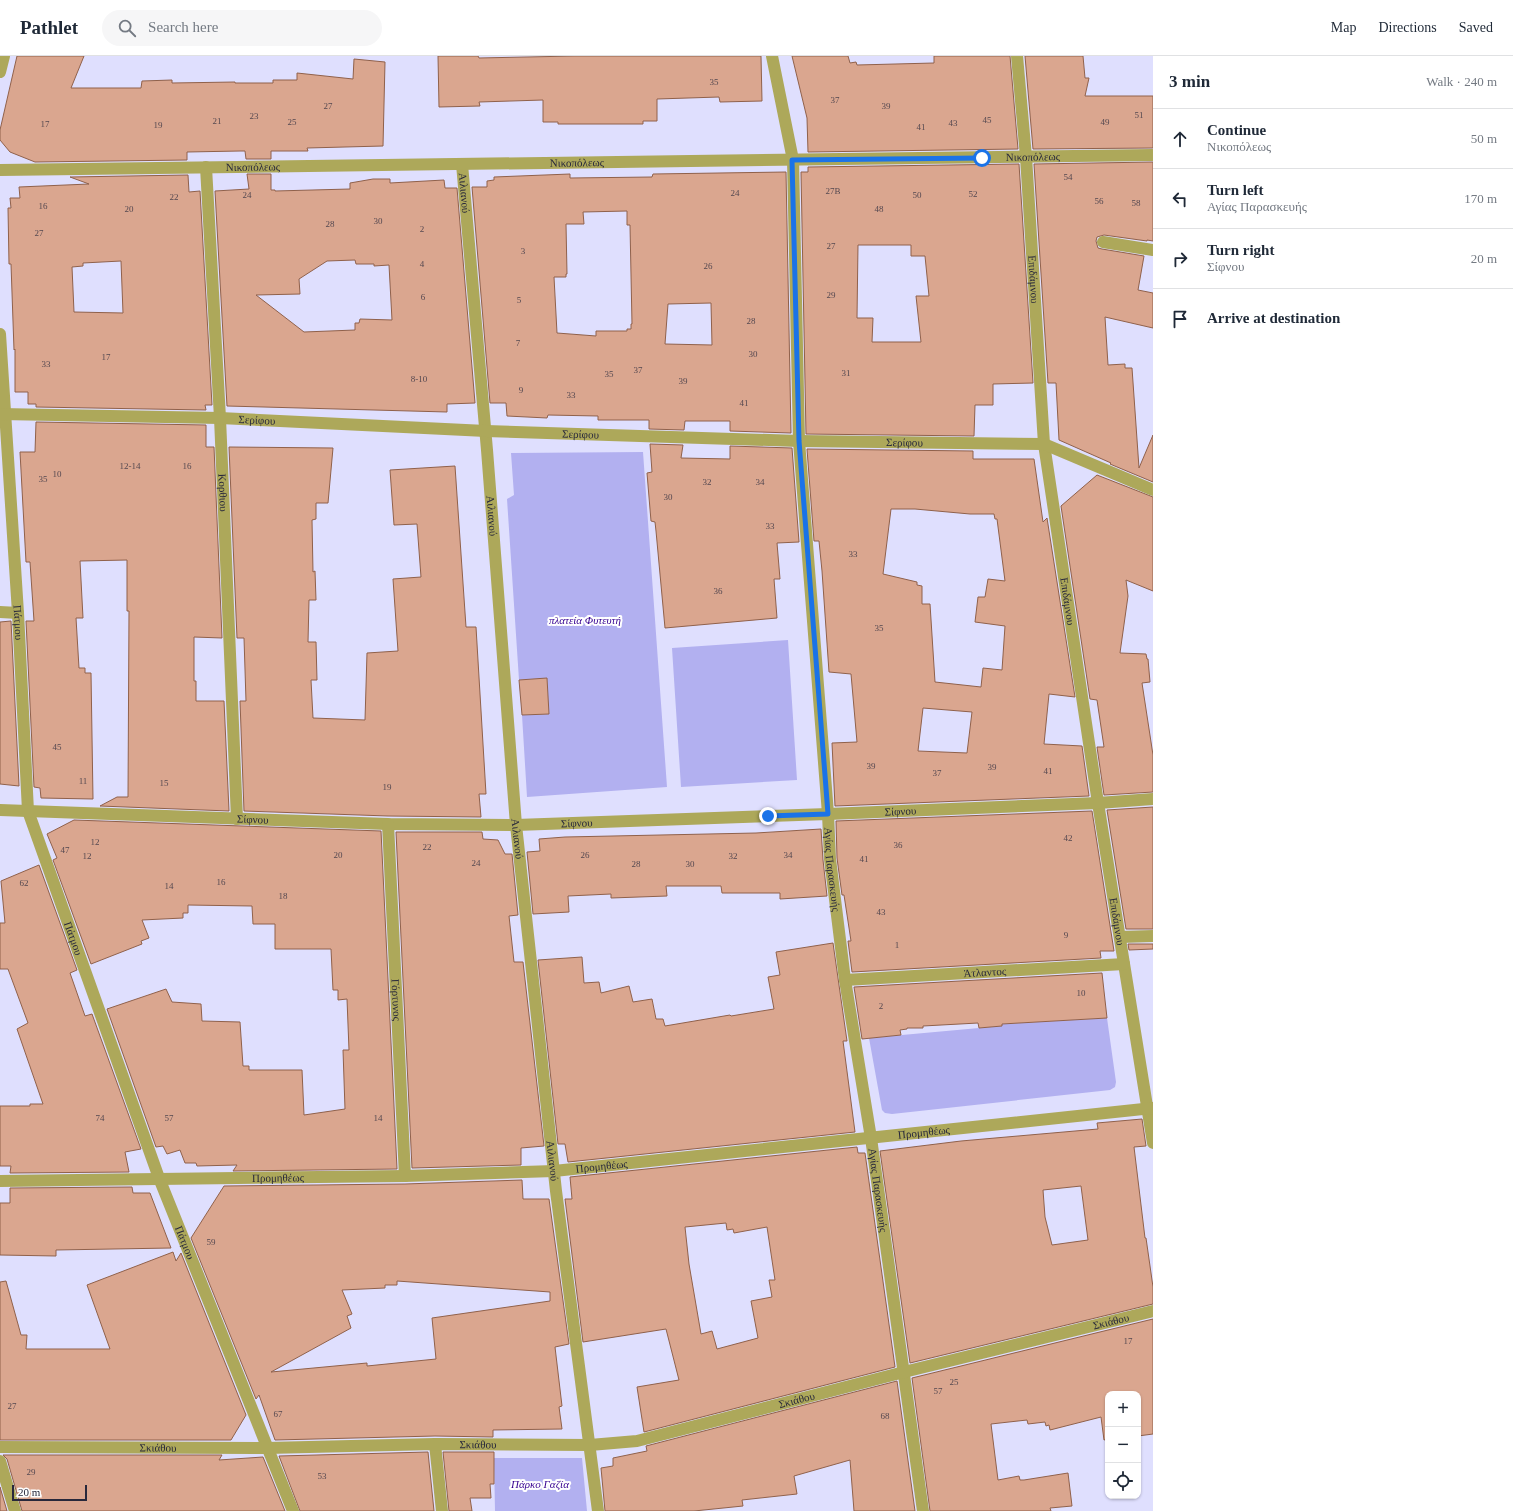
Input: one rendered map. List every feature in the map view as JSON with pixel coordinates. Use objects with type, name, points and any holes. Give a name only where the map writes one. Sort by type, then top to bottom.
[{"type":"street","points":[[0,72],[4,56]]},
{"type":"street","name":"Αγίας Παρασκευής","points":[[772,56],[792,160],[799,441],[828,814],[830,859],[845,980],[871,1138],[923,1511]]},
{"type":"street","name":"Επιδάμνου","points":[[1016,56],[1026,157],[1044,444],[1098,803],[1124,964],[1151,1109],[1153,1143]]},
{"type":"street","name":"Νικοπόλεως","points":[[0,170],[1153,155]]},
{"type":"street","name":"Αιλιανού","points":[[462,164],[486,431],[516,825],[554,1171],[598,1511]]},
{"type":"street","name":"Κορθιου","points":[[206,167],[220,418],[237,819]]},
{"type":"street","points":[[1102,242],[1153,250]]},
{"type":"street","name":"Πάτμου","points":[[0,334],[2,414],[18,613],[28,811],[159,1178],[293,1511]]},
{"type":"street","name":"Σερίφου","points":[[2,414],[220,418],[486,431],[799,441],[1044,444],[1153,490]]},
{"type":"street","points":[[0,612],[18,613]]},
{"type":"street","name":"Σίφνου","points":[[0,810],[388,824],[516,825],[1098,803],[1153,799]]},
{"type":"street","name":"Γόρτυνος","points":[[388,824],[405,1176]]},
{"type":"street","points":[[1120,937],[1153,936]]},
{"type":"street","name":"Άτλαντος","points":[[845,980],[1124,964]]},
{"type":"street","name":"Προμηθέως","points":[[0,1181],[405,1176],[554,1171],[1151,1109]]},
{"type":"street","name":"Σκιάθου","points":[[0,1447],[267,1448],[435,1444],[590,1445],[637,1441],[904,1372],[1153,1311]]},
{"type":"street","points":[[435,1444],[442,1511]]},
{"type":"street","points":[[0,1460],[15,1511]]},
{"type":"green space","name":"πλατεία Φυτευτή","points":[[643,452],[667,787],[527,797],[522,715],[549,714],[547,679],[519,680],[507,499],[514,495],[511,453]]},
{"type":"green space","points":[[788,640],[797,780],[681,787],[672,648]]},
{"type":"green space","points":[[1107,1018],[1116,1082],[1115,1087],[1110,1090],[892,1114],[885,1113],[882,1110],[869,1038],[1001,1026],[1002,1024]]},
{"type":"green space","name":"Πάρκο Γαζία","points":[[494,1458],[582,1458],[587,1511],[495,1511]]},
{"type":"building","points":[[17,56],[84,56],[71,88],[141,88],[142,81],[172,80],[172,83],[273,83],[273,80],[297,80],[297,73],[353,79],[354,59],[385,62],[383,146],[307,148],[308,151],[271,151],[271,159],[246,159],[245,151],[240,151],[187,152],[187,160],[35,162],[10,152],[0,140],[0,130]]},
{"type":"building","points":[[438,56],[478,56],[479,58],[574,56],[761,56],[762,101],[720,102],[719,97],[657,99],[657,121],[643,121],[643,124],[558,124],[558,122],[543,122],[543,100],[479,102],[480,106],[439,107]]},
{"type":"building","points":[[792,56],[848,56],[850,63],[856,62],[857,65],[934,63],[934,56],[1010,56],[1018,149],[808,152],[807,118]]},
{"type":"building","points":[[1025,56],[1083,56],[1085,78],[1089,78],[1085,96],[1153,96],[1153,148],[1033,149]]},
{"type":"building","points":[[1153,162],[1153,241],[1104,235],[1097,237],[1096,241],[1098,248],[1144,256],[1138,290],[1153,293],[1153,328],[1105,317],[1108,365],[1125,364],[1125,368],[1132,368],[1139,468],[1153,435],[1153,482],[1059,440],[1056,383],[1048,383],[1034,164]]},
{"type":"building","points":[[1019,164],[1033,383],[993,384],[993,405],[975,405],[974,436],[806,434],[801,172],[808,172],[808,167]],"holes":[[[858,245],[911,245],[911,256],[925,256],[929,296],[916,296],[921,342],[872,342],[873,318],[857,318]]]},
{"type":"building","points":[[786,172],[791,433],[730,431],[730,421],[685,421],[684,430],[649,429],[649,420],[598,420],[598,416],[548,415],[547,418],[507,416],[506,403],[490,403],[472,187],[487,187],[487,181],[494,180],[494,177],[570,174],[570,178],[652,177],[653,174]],"holes":[[[627,211],[627,225],[630,225],[631,329],[627,329],[627,331],[596,331],[596,336],[557,333],[554,277],[566,277],[567,274],[566,224],[584,224],[583,212]],[[711,303],[712,345],[665,344],[668,304]]]},
{"type":"building","points":[[247,174],[271,174],[271,190],[275,191],[350,189],[350,183],[373,179],[390,179],[390,183],[444,180],[445,188],[457,188],[475,403],[447,404],[447,412],[227,406],[215,191],[249,189]],"holes":[[[355,260],[356,264],[374,264],[374,266],[389,265],[392,320],[360,319],[359,323],[355,323],[355,330],[304,332],[256,295],[300,294],[299,279],[327,261]]]},
{"type":"building","points":[[188,175],[189,192],[200,191],[212,405],[205,405],[206,410],[36,407],[36,404],[28,404],[28,392],[15,392],[15,349],[14,350],[11,264],[9,264],[8,208],[11,208],[10,198],[20,198],[19,187],[89,184],[70,177]],"holes":[[[121,261],[123,313],[74,312],[72,267],[83,266],[83,263]]]},
{"type":"building","points":[[36,422],[206,425],[206,447],[214,447],[222,638],[194,637],[194,681],[196,681],[196,701],[224,701],[229,811],[100,806],[117,797],[128,797],[129,611],[127,611],[127,560],[80,561],[83,618],[76,618],[79,668],[85,668],[85,673],[91,673],[93,799],[41,798],[40,788],[34,787],[26,621],[34,621],[30,562],[26,562],[20,452],[35,452]]},
{"type":"building","points":[[650,444],[683,445],[681,458],[730,459],[730,446],[792,448],[799,542],[777,543],[780,579],[774,579],[777,618],[665,628],[655,522],[651,521],[647,473],[652,472]]},
{"type":"building","points":[[229,447],[333,448],[328,503],[316,503],[316,519],[312,520],[313,572],[315,571],[316,600],[309,600],[308,642],[316,642],[317,680],[311,680],[313,718],[365,720],[367,653],[398,651],[393,579],[421,577],[417,524],[394,525],[390,470],[455,466],[466,627],[476,627],[486,794],[479,794],[481,817],[388,816],[244,811],[240,701],[246,701],[244,638],[237,638]]},
{"type":"building","points":[[807,449],[973,451],[973,459],[1034,459],[1043,522],[1047,518],[1075,697],[1049,694],[1044,744],[1082,746],[1089,796],[835,806],[832,743],[857,742],[851,674],[829,672],[819,541],[814,541]],"holes":[[[891,509],[994,514],[995,519],[997,519],[1005,581],[988,579],[985,597],[978,597],[975,622],[1005,626],[1002,670],[983,668],[981,687],[935,682],[930,604],[922,604],[922,586],[917,585],[917,582],[883,574]],[[923,708],[972,712],[967,753],[918,751]]]},
{"type":"building","points":[[1097,475],[1153,497],[1153,591],[1126,580],[1128,596],[1120,653],[1146,654],[1148,659],[1150,682],[1142,683],[1153,755],[1153,792],[1104,795],[1097,747],[1104,747],[1097,700],[1090,699],[1061,506]]},
{"type":"building","points":[[11,621],[19,786],[0,784],[0,622]]},
{"type":"building","points":[[547,678],[549,714],[522,715],[519,680]]},
{"type":"building","points":[[1153,807],[1153,929],[1126,929],[1107,810]]},
{"type":"building","points":[[1092,811],[1114,951],[1100,951],[1101,958],[852,972],[848,941],[851,941],[844,895],[842,895],[837,858],[836,821]]},
{"type":"building","points":[[74,820],[381,831],[397,1169],[233,1171],[237,1165],[197,1166],[196,1163],[185,1163],[180,1150],[167,1154],[163,1146],[156,1147],[107,1009],[166,989],[172,1002],[201,1004],[202,1021],[240,1022],[243,1066],[249,1066],[249,1070],[302,1070],[304,1115],[345,1109],[343,1050],[349,1050],[347,999],[338,1000],[338,990],[333,990],[331,949],[275,949],[275,924],[253,924],[252,906],[188,905],[188,913],[183,913],[183,918],[142,920],[149,938],[141,941],[142,944],[91,964],[53,860],[57,858],[47,834]]},
{"type":"building","points":[[821,829],[827,896],[780,899],[780,893],[722,893],[721,886],[666,886],[667,896],[611,898],[611,894],[568,896],[569,912],[533,914],[527,852],[540,851],[539,839],[565,837],[756,833]]},
{"type":"building","points":[[396,832],[482,832],[483,839],[498,840],[505,854],[512,854],[518,915],[509,916],[514,962],[523,962],[544,1146],[521,1148],[521,1165],[412,1168]]},
{"type":"building","points":[[39,865],[77,970],[70,973],[85,1016],[92,1014],[141,1149],[125,1152],[129,1172],[10,1173],[11,1166],[0,1166],[0,1106],[30,1106],[30,1104],[43,1104],[17,1029],[28,1023],[8,969],[0,969],[0,923],[5,923],[1,881]]},
{"type":"building","points":[[833,943],[847,1041],[843,1041],[855,1132],[568,1162],[565,1144],[558,1144],[538,960],[582,957],[584,983],[599,982],[601,993],[629,986],[633,1002],[652,999],[656,1019],[663,1019],[665,1026],[774,1009],[768,977],[780,975],[776,952]]},
{"type":"building","points":[[1128,944],[1153,944],[1153,949],[1129,950]]},
{"type":"building","points":[[1102,973],[1107,1018],[1002,1024],[1002,1026],[979,1028],[978,1023],[923,1026],[923,1028],[907,1028],[900,1030],[901,1035],[862,1039],[854,987]]},
{"type":"building","points":[[1142,1119],[1146,1146],[1134,1147],[1145,1238],[1153,1287],[1153,1304],[910,1363],[880,1151],[961,1141],[1098,1129],[1097,1123]],"holes":[[[1081,1186],[1088,1240],[1052,1245],[1045,1217],[1043,1190]]]},
{"type":"building","points":[[857,1147],[858,1153],[865,1153],[895,1367],[644,1432],[637,1387],[679,1380],[666,1329],[583,1342],[565,1199],[572,1199],[570,1177]],"holes":[[[726,1223],[727,1230],[733,1229],[734,1233],[767,1227],[775,1280],[769,1280],[772,1297],[751,1301],[758,1338],[717,1349],[712,1331],[701,1334],[689,1264],[685,1227]]]},
{"type":"building","points":[[522,1180],[523,1199],[549,1199],[569,1344],[555,1347],[562,1406],[559,1407],[562,1429],[493,1430],[493,1437],[435,1436],[275,1440],[259,1395],[256,1399],[191,1238],[224,1186],[405,1184]],"holes":[[[397,1281],[550,1292],[550,1301],[432,1318],[436,1359],[367,1366],[367,1363],[271,1372],[351,1328],[347,1316],[352,1314],[342,1290],[385,1288],[385,1285],[397,1285]]]},
{"type":"building","points":[[132,1187],[133,1193],[150,1193],[171,1248],[56,1250],[56,1256],[0,1255],[0,1203],[10,1203],[10,1188]]},
{"type":"building","points":[[173,1252],[176,1261],[181,1253],[246,1415],[231,1440],[0,1440],[0,1282],[6,1281],[21,1335],[27,1335],[26,1349],[110,1349],[87,1285]]},
{"type":"building","points":[[1153,1319],[1153,1434],[1141,1436],[1141,1391],[1105,1391],[1104,1440],[1101,1417],[1050,1430],[1049,1425],[1046,1426],[1045,1422],[1028,1424],[1027,1420],[991,1424],[998,1480],[1019,1476],[1020,1480],[1024,1480],[1068,1473],[1072,1506],[1050,1508],[1051,1511],[930,1511],[912,1378]]},
{"type":"building","points":[[897,1381],[915,1511],[854,1511],[850,1460],[794,1476],[797,1494],[742,1500],[743,1506],[694,1511],[605,1511],[601,1468],[613,1466],[613,1458],[647,1451],[646,1446]]},
{"type":"building","points":[[428,1452],[434,1511],[300,1511],[279,1456]]},
{"type":"building","points":[[443,1452],[494,1452],[494,1484],[490,1484],[491,1498],[470,1498],[472,1511],[449,1511]]},
{"type":"building","points":[[3,1455],[222,1455],[219,1460],[263,1457],[285,1511],[22,1511],[7,1459]]},
{"type":"building","points":[[0,1487],[7,1511],[0,1511]]},
{"type":"route","points":[[768,816],[828,814],[799,441],[792,160],[982,158]]}]
